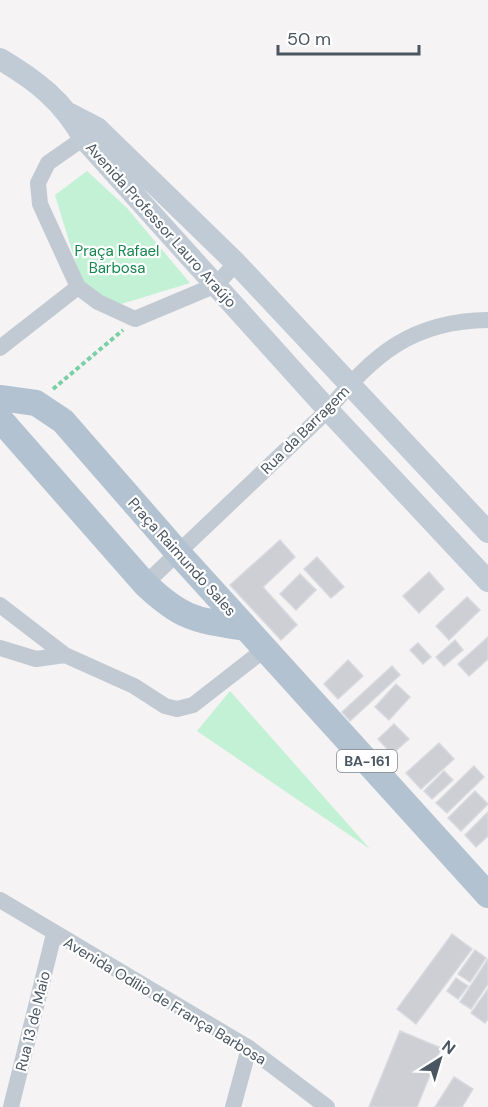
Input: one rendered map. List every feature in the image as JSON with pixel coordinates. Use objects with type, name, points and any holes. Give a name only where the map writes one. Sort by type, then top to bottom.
[{"type":"main road","name":"Praça Raimundo Sales","points":[[0,398],[36,403],[63,421],[246,628]]},
{"type":"main road","name":"Praça Raimundo Sales","points":[[0,418],[145,584],[182,615],[195,620],[246,628]]},
{"type":"main road","name":"BA-161","points":[[246,628],[488,895]]},
{"type":"street","name":"Avenida Professor Lauro Araújo","points":[[0,59],[40,84],[91,134],[236,263],[488,532]]},
{"type":"street","name":"Avenida Professor Lauro Araújo","points":[[91,134],[216,285],[328,410],[488,581]]},
{"type":"street","points":[[91,134],[48,163],[38,183],[40,204],[78,287],[98,302],[135,320],[216,285],[236,263]]},
{"type":"street","points":[[0,348],[78,287]]},
{"type":"street","name":"Rua da Barragem","points":[[145,584],[328,410],[349,385],[397,342],[422,330],[488,320]]},
{"type":"street","points":[[0,605],[65,655],[135,686],[165,706],[177,708],[193,705],[266,649]]},
{"type":"street","points":[[0,648],[36,659],[65,655]]},
{"type":"street","name":"Avenida Odílio de França Barbosa","points":[[0,900],[249,1048],[327,1107]]},
{"type":"street","name":"Rua 13 de Maio","points":[[11,1107],[54,934]]},
{"type":"street","points":[[233,1107],[249,1048]]},
{"type":"path","points":[[36,403],[135,320]]},
{"type":"green space","name":"Praça Rafael Barbosa","points":[[87,171],[127,208],[190,283],[118,305],[84,290],[55,195]]},
{"type":"green space","points":[[230,691],[370,849],[197,731]]},
{"type":"building","points":[[280,540],[295,557],[263,587],[297,625],[281,640],[230,585]]},
{"type":"building","points":[[317,557],[344,587],[331,598],[304,569]]},
{"type":"building","points":[[429,572],[444,589],[419,613],[403,596]]},
{"type":"building","points":[[300,574],[316,590],[296,610],[280,594]]},
{"type":"building","points":[[467,597],[480,610],[449,640],[436,626]]},
{"type":"building","points":[[488,637],[488,659],[469,676],[458,664]]},
{"type":"building","points":[[455,640],[463,650],[444,666],[436,657]]},
{"type":"building","points":[[418,643],[431,657],[423,664],[410,650]]},
{"type":"building","points":[[348,660],[363,676],[338,699],[324,684]]},
{"type":"building","points":[[392,666],[400,675],[350,721],[342,712]]},
{"type":"building","points":[[396,684],[410,697],[389,720],[375,707]]},
{"type":"building","points":[[394,724],[409,739],[392,754],[378,739]]},
{"type":"building","points":[[439,743],[454,759],[421,789],[406,773]]},
{"type":"building","points":[[474,766],[484,777],[447,813],[436,803]]},
{"type":"building","points":[[444,771],[453,780],[432,799],[424,791]]},
{"type":"building","points":[[475,791],[488,804],[461,831],[448,818]]},
{"type":"building","points":[[488,812],[488,836],[476,847],[465,835]]},
{"type":"building","points":[[452,934],[472,949],[416,1024],[397,1009]]},
{"type":"building","points":[[475,950],[486,958],[470,982],[458,974]]},
{"type":"building","points":[[488,959],[488,984],[471,1009],[460,1002]]},
{"type":"building","points":[[456,978],[468,986],[458,999],[447,991]]},
{"type":"building","points":[[488,989],[488,1019],[485,1023],[471,1013]]},
{"type":"building","points":[[400,1031],[441,1048],[417,1107],[369,1107]]},
{"type":"building","points":[[454,1077],[473,1089],[462,1107],[435,1107]]}]
